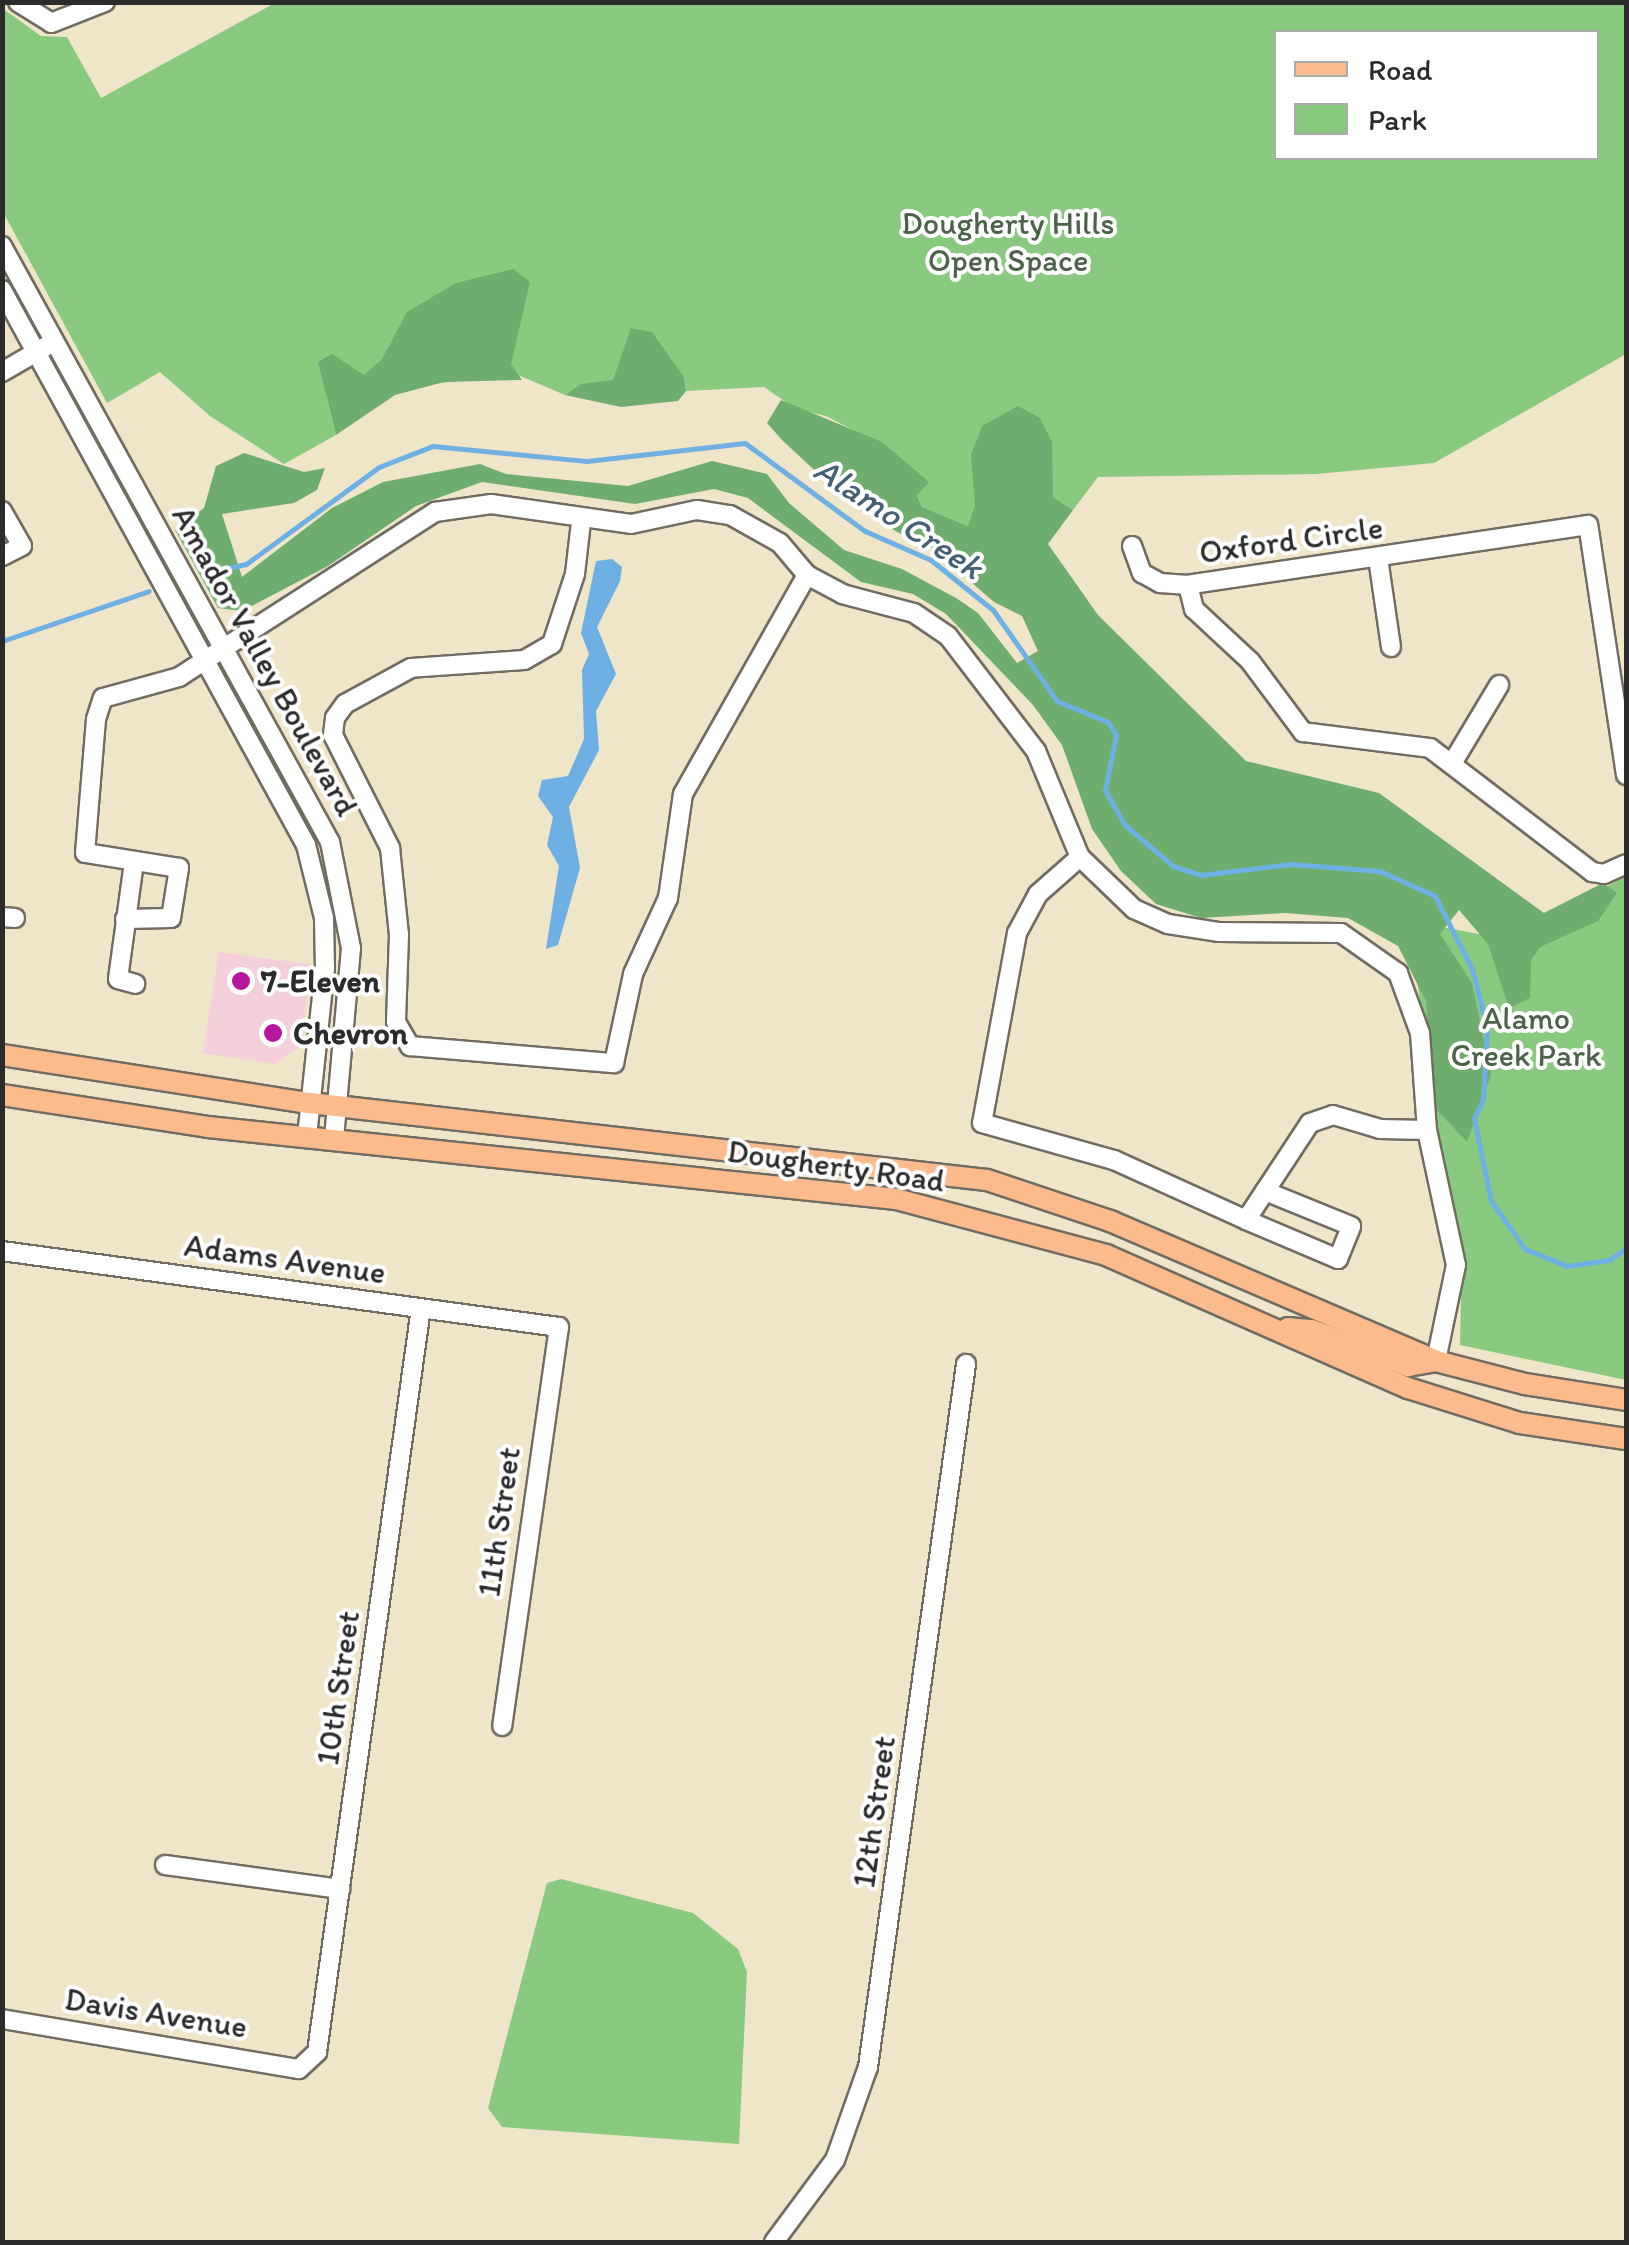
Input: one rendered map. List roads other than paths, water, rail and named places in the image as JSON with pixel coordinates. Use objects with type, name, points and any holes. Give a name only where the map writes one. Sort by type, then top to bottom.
[{"type":"main road","name":"Dougherty Road","points":[[2,1055],[310,1103],[987,1180],[1110,1220],[1436,1361],[1626,1400]]},
{"type":"main road","name":"Dougherty Road","points":[[2,1095],[334,1140],[896,1199],[1106,1254],[1408,1388],[1520,1423],[1626,1439]]},
{"type":"main road","points":[[1271,1326],[1312,1330],[1408,1366],[1436,1361]]},
{"type":"street","points":[[18,2],[51,23],[105,2]]},
{"type":"street","name":"Amador Valley Boulevard","points":[[2,246],[330,842],[350,948],[334,1140]]},
{"type":"street","name":"Amador Valley Boulevard","points":[[2,290],[306,845],[324,918],[325,968],[306,1136]]},
{"type":"street","points":[[2,372],[54,342]]},
{"type":"street","points":[[125,919],[171,918],[178,868],[84,853],[96,719],[103,698],[179,678],[204,658],[314,596],[435,512],[491,504],[581,522],[632,524],[697,510],[730,515],[780,543],[808,575],[842,594],[914,613],[948,636],[1036,751],[1080,856],[1134,909],[1168,924],[1220,932],[1341,932],[1378,954],[1412,1000],[1427,1130],[1456,1266],[1436,1361]]},
{"type":"street","points":[[2,510],[22,546],[2,556]]},
{"type":"street","points":[[581,522],[575,574],[552,644],[524,660],[412,668],[345,704],[335,718],[333,735],[390,848],[399,935],[396,1022],[410,1046],[614,1063],[633,974],[668,898],[683,794],[808,575]]},
{"type":"street","name":"Oxford Circle","points":[[1626,775],[1588,525],[1188,585],[1194,609],[1250,661],[1304,732],[1407,742],[1453,762],[1592,872],[1604,874],[1626,864]]},
{"type":"street","points":[[1132,546],[1142,572],[1160,583],[1188,585]]},
{"type":"street","points":[[1378,558],[1392,647]]},
{"type":"street","points":[[1606,651],[1626,646]]},
{"type":"street","points":[[1453,762],[1499,684]]},
{"type":"street","points":[[1080,856],[1038,894],[1016,933],[982,1123],[1114,1160],[1338,1259],[1351,1226],[1264,1191]]},
{"type":"street","points":[[134,862],[118,979],[135,984]]},
{"type":"street","points":[[1246,1220],[1310,1123],[1333,1116],[1380,1129],[1427,1130]]},
{"type":"street","name":"Adams Avenue","points":[[2,1251],[558,1327]]},
{"type":"street","name":"10th Street","points":[[300,2069],[317,2052],[322,2034],[421,1308]]},
{"type":"street","name":"11th Street","points":[[502,1726],[558,1327]]},
{"type":"street","name":"12th Street","points":[[774,2242],[835,2160],[868,2068],[966,1364]]},
{"type":"street","points":[[165,1866],[340,1889]]},
{"type":"street","name":"Davis Avenue","points":[[2,2020],[300,2069]]},
{"type":"water","points":[[612,559],[622,567],[620,581],[597,627],[616,674],[596,711],[599,750],[569,807],[580,868],[558,945],[546,949],[559,866],[547,845],[553,817],[538,796],[542,780],[568,776],[584,739],[582,670],[589,654],[581,633],[596,561]]},
{"type":"waterway","name":"Alamo Creek","points":[[206,573],[246,564],[379,467],[433,446],[587,461],[745,443],[865,531],[931,560],[993,610],[1057,701],[1108,722],[1116,735],[1105,790],[1125,825],[1173,866],[1201,875],[1290,864],[1380,871],[1435,896],[1472,969],[1487,1027],[1483,1099],[1474,1119],[1491,1201],[1525,1249],[1567,1266],[1609,1260],[1626,1248]]},
{"type":"waterway","name":"Alamo Creek","points":[[2,641],[149,591]]},
{"type":"place","name":"7-Eleven","points":[[241,981]]},
{"type":"place","name":"Chevron","points":[[273,1033]]},
{"type":"park label","name":"Dougherty Hills Open Space","points":[[1008,242]]},
{"type":"park label","name":"Alamo Creek Park","points":[[1526,1038]]}]
